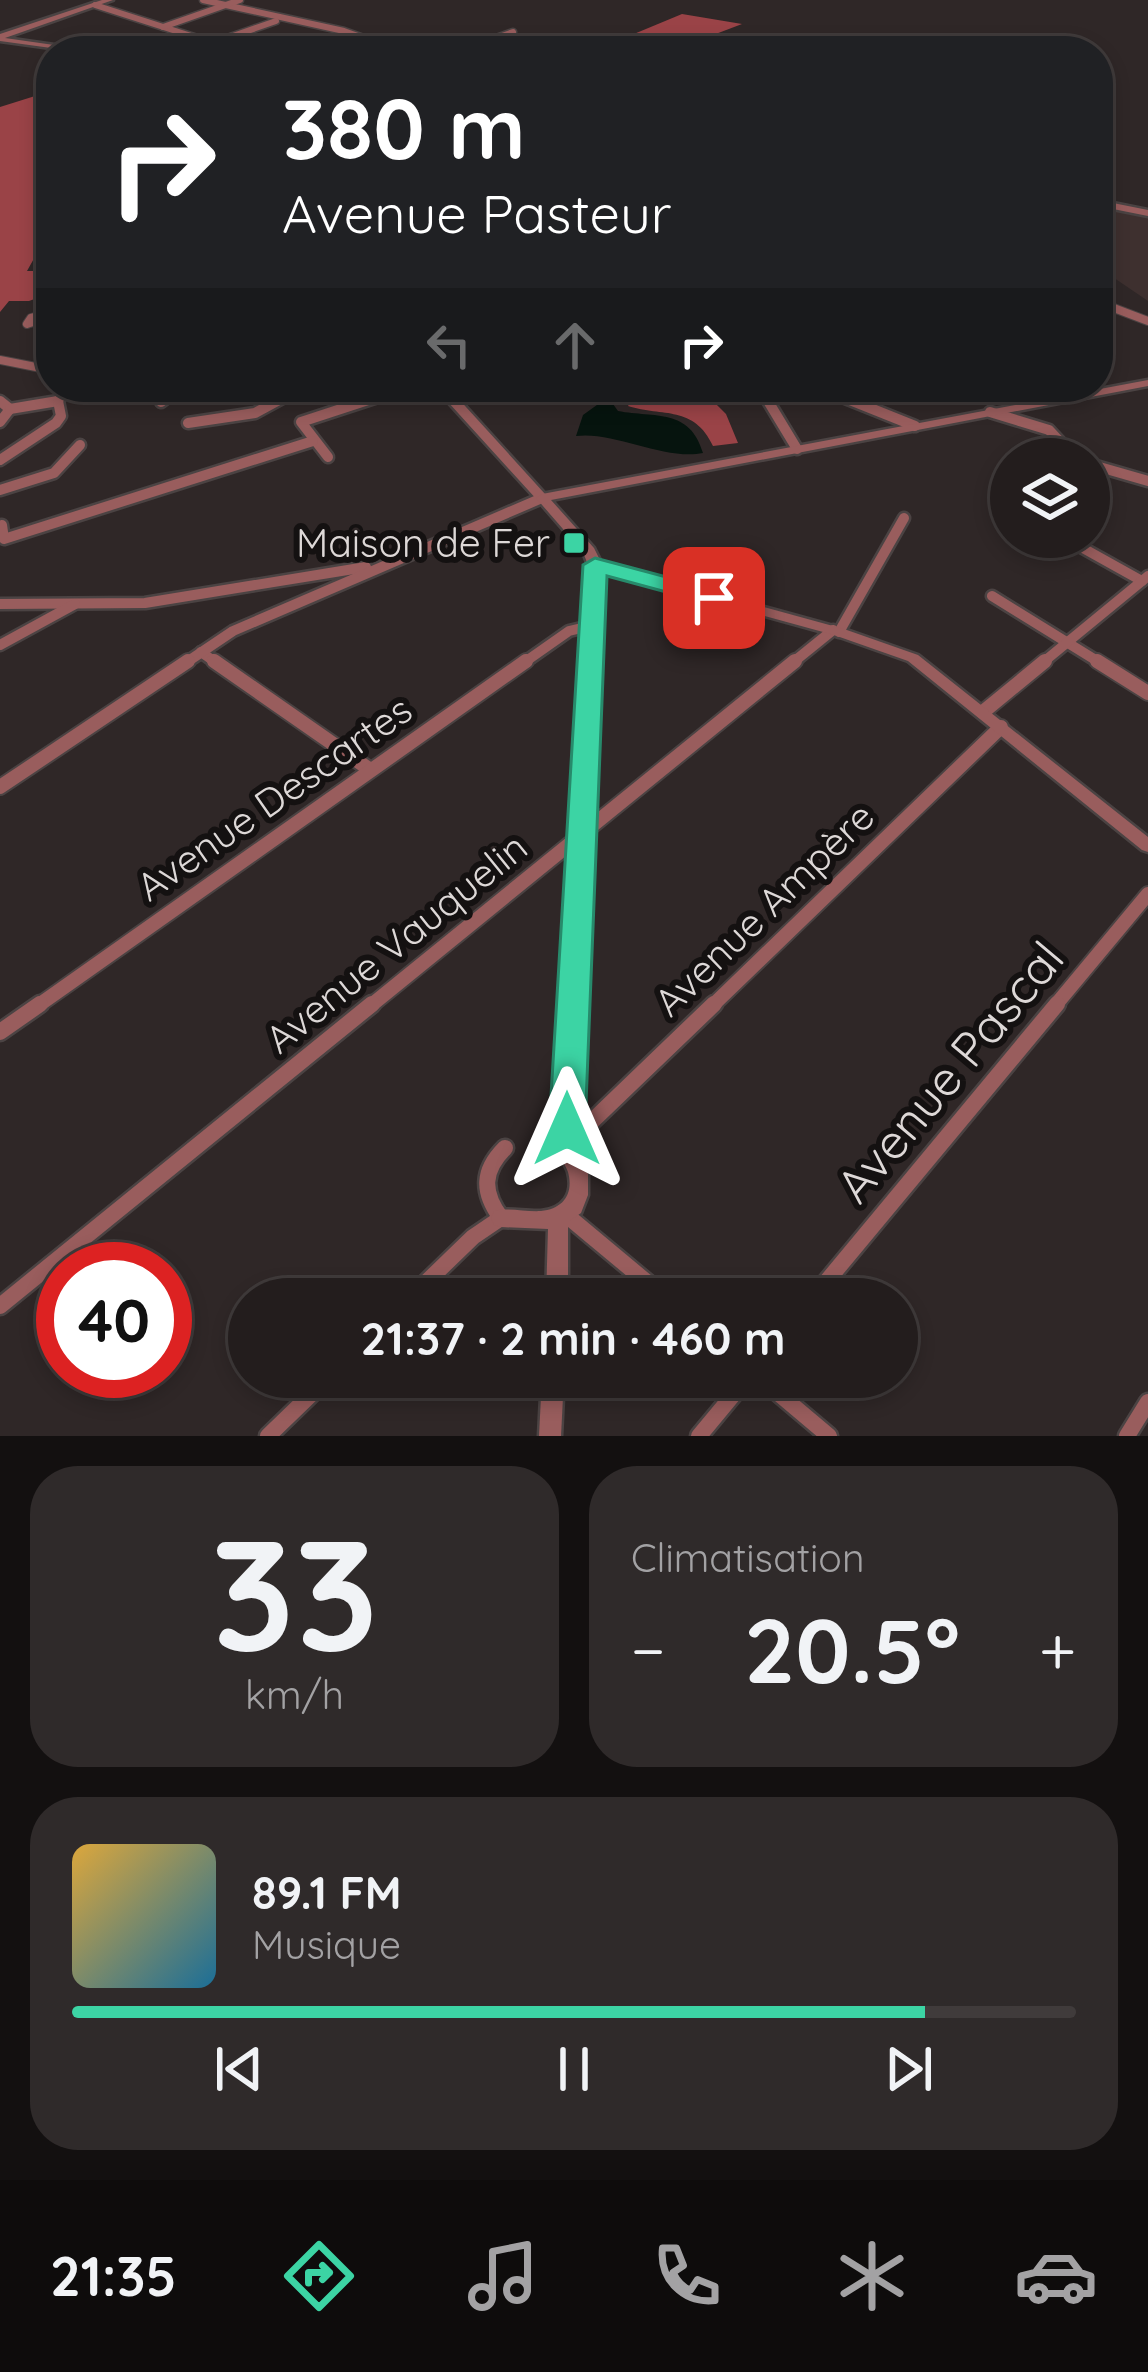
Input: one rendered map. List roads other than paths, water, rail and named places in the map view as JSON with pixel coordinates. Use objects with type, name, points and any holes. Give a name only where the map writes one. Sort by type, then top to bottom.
[{"type":"street","points":[[0,38],[109,0]]},
{"type":"street","points":[[203,0],[358,36]]},
{"type":"street","points":[[162,27],[240,0]]},
{"type":"street","points":[[95,5],[191,36]]},
{"type":"street","points":[[233,36],[280,20]]},
{"type":"street","points":[[502,36],[513,32]]},
{"type":"street","points":[[0,38],[36,43]]},
{"type":"street","points":[[1113,206],[1148,213]]},
{"type":"street","points":[[1113,308],[1148,321]]},
{"type":"street","points":[[0,360],[36,367]]},
{"type":"street","points":[[1113,391],[1146,385]]},
{"type":"street","points":[[0,422],[5,405],[45,402]]},
{"type":"street","points":[[0,460],[56,422],[61,416],[58,402]]},
{"type":"street","points":[[188,423],[255,413],[276,402]]},
{"type":"street","points":[[328,457],[301,422],[363,402]]},
{"type":"street","points":[[459,402],[589,551],[595,565],[568,1140],[580,1183],[562,1217],[558,1278]]},
{"type":"street","points":[[768,402],[797,449]]},
{"type":"street","points":[[855,402],[915,426]]},
{"type":"street","points":[[0,604],[145,603],[349,574],[391,563],[542,498],[1048,402]]},
{"type":"street","points":[[990,412],[1049,430],[1056,438]]},
{"type":"street","points":[[2,525],[4,538],[313,441]]},
{"type":"street","points":[[0,490],[54,472],[80,445]]},
{"type":"street","points":[[1110,470],[1148,482]]},
{"type":"street","name":"Avenue Vauquelin","points":[[0,1306],[836,631],[904,518]]},
{"type":"street","points":[[983,712],[1145,579],[1104,558]]},
{"type":"street","points":[[595,565],[836,631],[913,658],[1148,846]]},
{"type":"street","points":[[0,787],[233,631],[349,574]]},
{"type":"street","points":[[992,596],[1148,693]]},
{"type":"street","points":[[0,645],[76,604]]},
{"type":"street","name":"Avenue Descartes","points":[[0,1032],[569,631],[590,626]]},
{"type":"street","points":[[201,652],[369,769]]},
{"type":"street","name":"Avenue Ampère","points":[[568,1140],[1001,727]]},
{"type":"street","name":"Avenue Pascal","points":[[829,1278],[1148,894]]},
{"type":"street","points":[[505,1148],[494,1157],[484,1181],[485,1195],[501,1218],[528,1225],[562,1217]]},
{"type":"street","points":[[562,1217],[640,1278]]},
{"type":"street","points":[[431,1278],[473,1237],[501,1218]]},
{"type":"street","points":[[268,1436],[307,1398]]},
{"type":"street","points":[[550,1436],[552,1398]]},
{"type":"street","points":[[699,1436],[731,1398]]},
{"type":"street","points":[[784,1398],[829,1436]]},
{"type":"street","points":[[1127,1436],[1148,1402]]},
{"type":"place","name":"Maison de Fer","points":[[574,543]]}]
